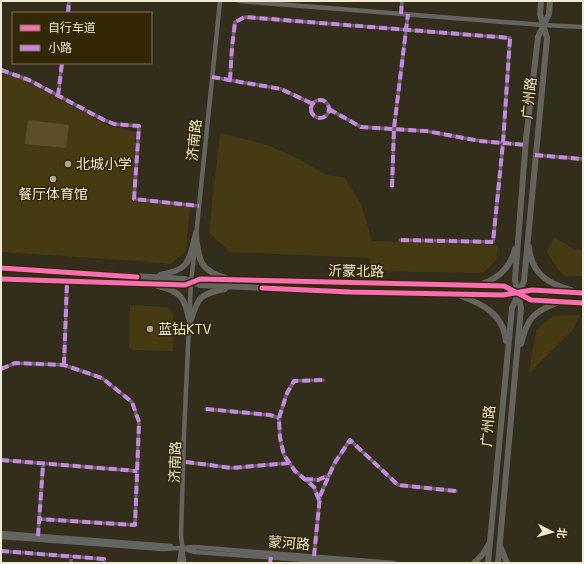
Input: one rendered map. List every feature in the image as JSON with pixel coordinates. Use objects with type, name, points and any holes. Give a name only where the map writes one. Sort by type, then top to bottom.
[{"type":"main road","name":"广州路","points":[[488,563],[512,308],[524,281],[536,155],[547,38],[540,14],[541,1]]},
{"type":"main road","name":"广州路","points":[[498,563],[521,308],[515,280],[526,145],[538,37],[549,14],[550,1]]},
{"type":"main road","points":[[478,285],[490,281],[501,274],[509,264],[514,253],[519,228]]},
{"type":"main road","points":[[528,228],[530,253],[540,275],[551,283],[582,293]]},
{"type":"main road","points":[[147,280],[175,272],[184,267],[190,256],[196,233]]},
{"type":"main road","points":[[196,233],[199,258],[204,267],[210,272],[237,284]]},
{"type":"main road","name":"沂蒙北路","points":[[1,268],[147,280]]},
{"type":"main road","name":"沂蒙北路","points":[[1,279],[67,282],[185,279],[200,285],[504,286],[531,300],[583,303]]},
{"type":"main road","points":[[147,280],[181,297],[186,306],[190,319]]},
{"type":"main road","points":[[190,319],[196,304],[201,297],[209,292],[237,284]]},
{"type":"main road","name":"沂蒙北路","points":[[237,284],[350,292],[503,296],[532,290],[582,293]]},
{"type":"main road","points":[[456,294],[486,308],[498,319],[506,336],[507,357]]},
{"type":"main road","points":[[516,359],[525,327],[535,314],[546,307],[559,302]]},
{"type":"main road","points":[[474,563],[483,554],[490,540]]},
{"type":"main road","points":[[499,544],[507,563]]},
{"type":"street","points":[[68,12],[69,1]]},
{"type":"street","name":"济南路","points":[[184,563],[181,524],[192,295],[191,282],[220,1]]},
{"type":"street","points":[[239,1],[583,27]]},
{"type":"street","points":[[401,14],[402,1]]},
{"type":"street","points":[[392,187],[394,128],[408,14]]},
{"type":"street","points":[[230,80],[235,22],[245,17],[510,38],[493,242],[400,240]]},
{"type":"street","points":[[58,96],[62,64]]},
{"type":"street","points":[[1,70],[29,80],[104,120],[114,124],[139,126],[134,198],[199,206]]},
{"type":"street","points":[[212,77],[282,89],[313,104]]},
{"type":"street","points":[[322,100],[327,103],[329,109],[328,113],[322,118],[316,117],[312,112],[313,104],[322,100]]},
{"type":"street","points":[[329,109],[361,127],[426,131],[480,141],[526,145]]},
{"type":"street","points":[[536,155],[583,159]]},
{"type":"street","points":[[64,365],[67,282]]},
{"type":"street","name":"济南路","points":[[179,563],[182,548],[186,462],[190,319]]},
{"type":"street","points":[[1,369],[15,363],[64,365],[102,378],[132,402],[139,422],[135,525],[39,519]]},
{"type":"street","points":[[319,500],[314,488],[294,471],[284,455],[280,438],[279,418],[287,393],[294,381],[323,380]]},
{"type":"street","points":[[206,410],[270,415],[279,418]]},
{"type":"street","points":[[314,556],[320,496],[334,464],[350,440],[398,485],[456,491]]},
{"type":"street","points":[[1,460],[137,471]]},
{"type":"street","points":[[186,462],[232,468],[289,463]]},
{"type":"street","points":[[38,536],[43,464]]},
{"type":"street","points":[[305,479],[318,480],[329,475]]},
{"type":"street","name":"蒙河路","points":[[1,533],[163,545],[195,552],[346,563]]},
{"type":"street","name":"蒙河路","points":[[1,537],[163,549],[195,547],[394,563]]},
{"type":"street","points":[[1,551],[104,559],[104,563]]},
{"type":"street","points":[[71,556],[71,563]]},
{"type":"street","points":[[270,563],[271,557]]},
{"type":"shaded area","points":[[1,73],[22,79],[109,126],[136,132],[132,201],[190,207],[186,251],[171,264],[1,252]]},
{"type":"shaded area","points":[[28,120],[69,125],[66,148],[25,144]]},
{"type":"shaded area","points":[[220,133],[270,146],[299,159],[326,175],[344,177],[361,204],[371,241],[498,245],[496,260],[483,273],[370,271],[370,258],[230,252],[209,233]]},
{"type":"shaded area","points":[[554,237],[575,250],[583,250],[583,276],[566,276],[558,270],[547,252]]},
{"type":"shaded area","points":[[130,305],[168,307],[173,315],[173,351],[133,350],[129,347]]},
{"type":"shaded area","points":[[580,315],[573,330],[529,373],[536,330],[553,316]]},
{"type":"marked path","points":[[68,12],[69,1]]},
{"type":"marked path","points":[[401,14],[402,1]]},
{"type":"marked path","points":[[392,187],[394,128],[408,14]]},
{"type":"marked path","points":[[230,80],[235,22],[245,17],[510,38],[503,143],[493,242],[400,240]]},
{"type":"marked path","points":[[58,96],[62,64]]},
{"type":"marked path","points":[[1,70],[29,80],[104,120],[114,124],[139,126],[134,199],[199,206]]},
{"type":"marked path","points":[[212,77],[281,89],[313,104]]},
{"type":"marked path","points":[[320,100],[326,103],[329,109],[326,115],[320,118],[314,115],[311,109],[314,103],[320,100]]},
{"type":"marked path","points":[[329,109],[361,127],[426,131],[480,141],[526,145]]},
{"type":"marked path","points":[[535,155],[583,159]]},
{"type":"marked path","points":[[64,365],[67,282]]},
{"type":"marked path","points":[[1,369],[15,363],[64,365],[102,378],[132,402],[139,422],[135,525],[39,519]]},
{"type":"marked path","points":[[319,500],[314,487],[295,471],[284,455],[280,438],[279,418],[287,393],[294,381],[323,380]]},
{"type":"marked path","points":[[206,409],[270,415],[279,418]]},
{"type":"marked path","points":[[314,556],[320,496],[334,464],[350,440],[398,485],[456,491]]},
{"type":"marked path","points":[[1,460],[137,471]]},
{"type":"marked path","points":[[186,462],[232,468],[289,463]]},
{"type":"marked path","points":[[38,536],[43,465]]},
{"type":"marked path","points":[[305,479],[318,480],[329,475]]},
{"type":"marked path","points":[[1,551],[104,559],[104,563]]},
{"type":"marked path","points":[[270,563],[271,557]]},
{"type":"cycle path","points":[[1,268],[137,277]]},
{"type":"cycle path","points":[[1,279],[185,285],[200,279],[504,286],[531,300],[583,303]]},
{"type":"cycle path","points":[[262,288],[350,292],[503,295],[532,290],[583,293]]},
{"type":"place","name":"北城小学","points":[[68,164]]},
{"type":"place","name":"餐厅体育馆","points":[[53,179]]},
{"type":"place","name":"蓝钻KTV","points":[[150,329]]}]
